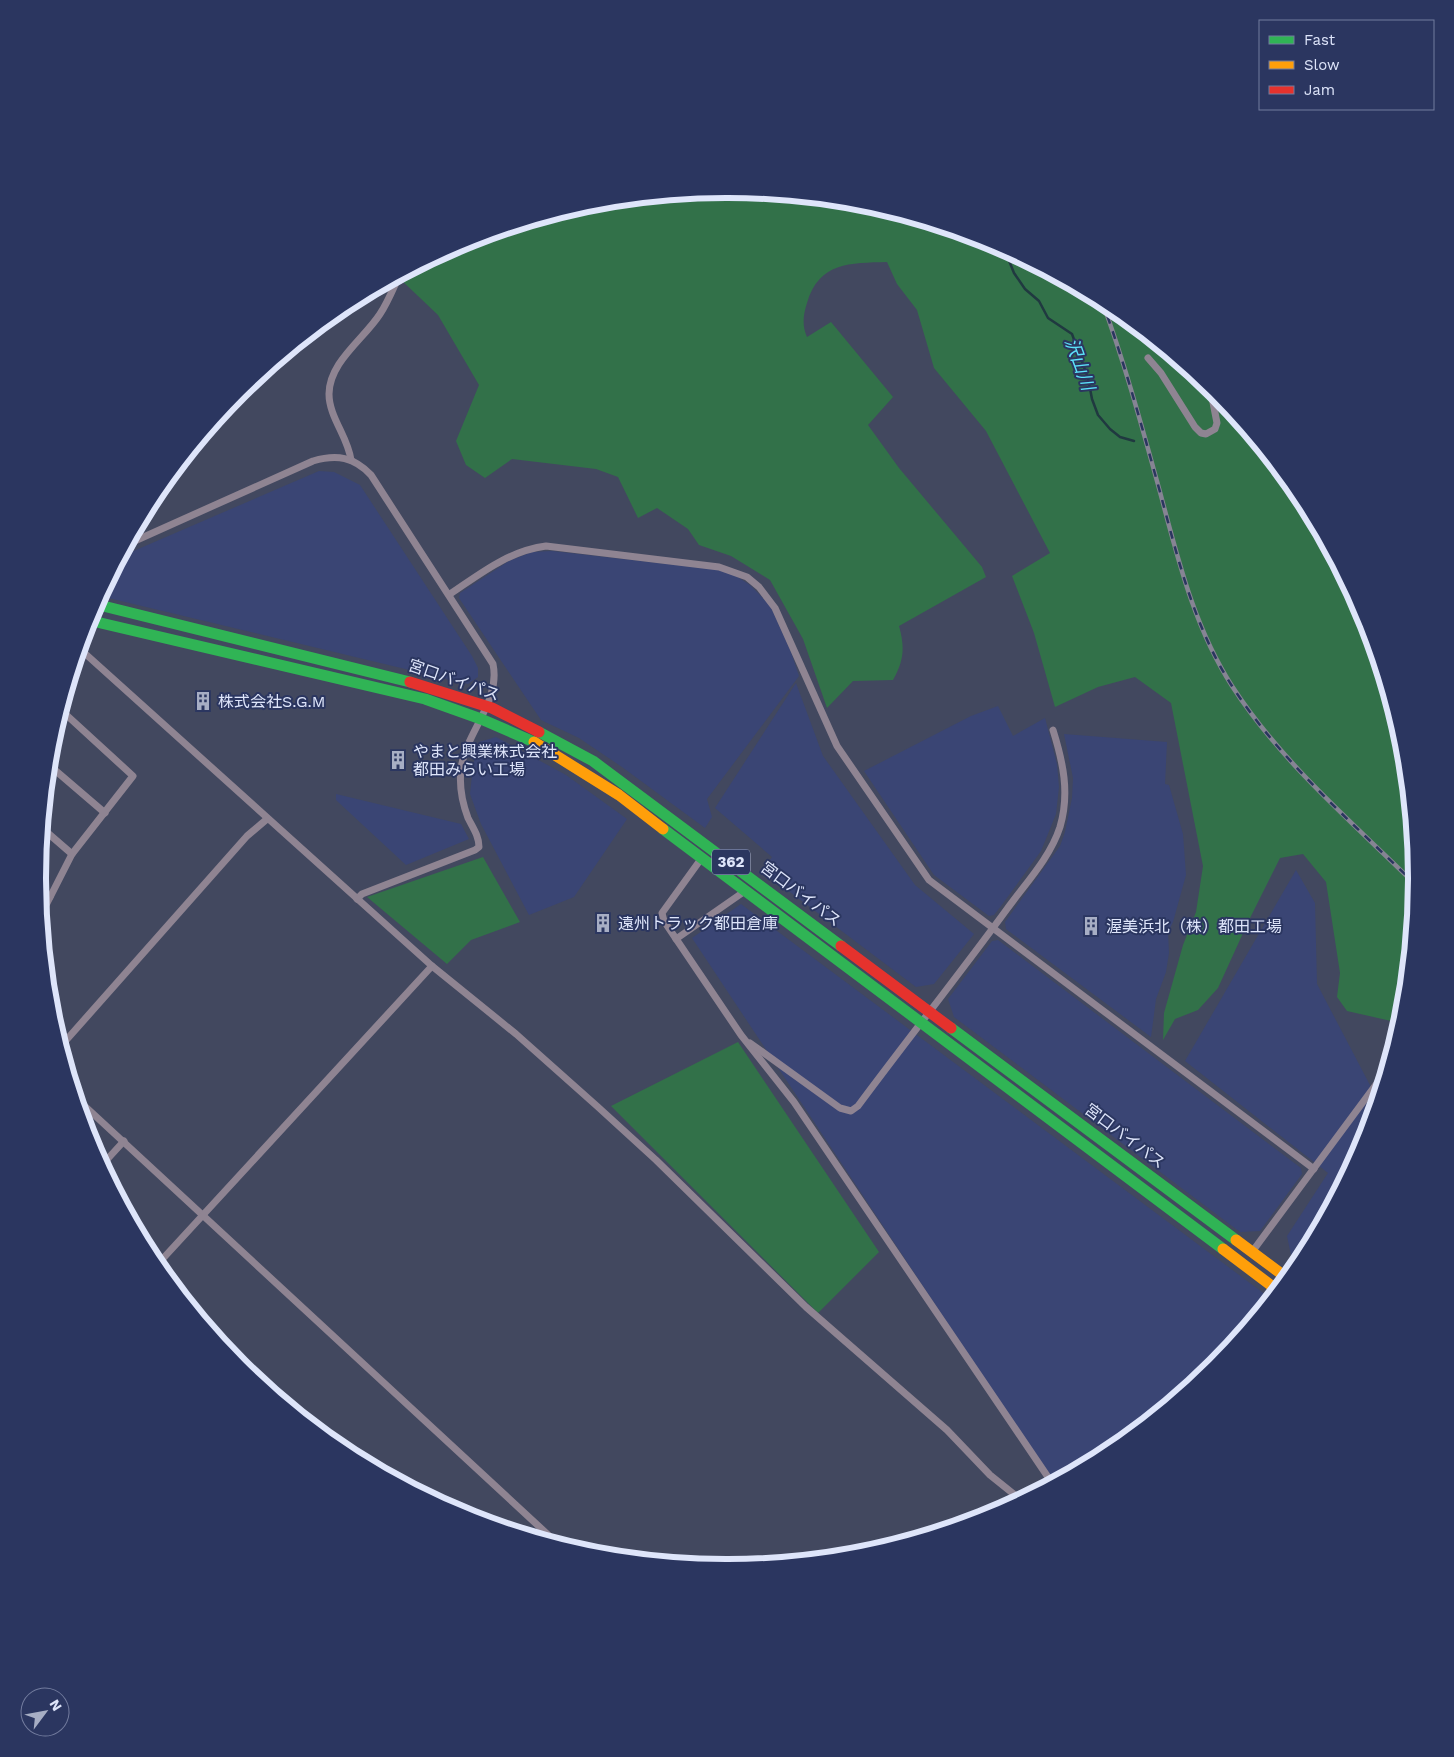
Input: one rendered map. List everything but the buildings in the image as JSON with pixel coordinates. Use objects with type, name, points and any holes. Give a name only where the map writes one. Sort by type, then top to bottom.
[{"type":"highway","name":"宮口バイパス","points":[[103,606],[400,678],[486,706],[547,735],[593,760],[1281,1274]]},
{"type":"highway","name":"宮口バイパス","points":[[96,622],[416,697],[481,719],[547,749],[619,795],[701,859],[1272,1286]]},
{"type":"street","points":[[351,460],[347,440],[331,406],[330,388],[342,360],[380,314],[395,285]]},
{"type":"street","points":[[1148,358],[1161,372],[1195,427],[1201,433],[1206,434],[1215,429],[1218,423],[1214,403]]},
{"type":"street","points":[[136,541],[314,461],[332,456],[351,460],[371,475],[494,664],[495,678],[481,719],[463,758],[460,781],[462,802],[479,840],[479,846],[476,850],[362,894],[357,899]]},
{"type":"street","points":[[450,594],[503,560],[520,552],[546,546],[719,567],[746,577],[759,587],[775,608],[837,746],[929,880],[1314,1169]]},
{"type":"street","points":[[85,653],[432,966],[516,1034],[598,1107],[656,1160],[806,1308],[947,1430],[990,1475],[1015,1495]]},
{"type":"street","points":[[47,903],[72,854],[133,776],[66,715]]},
{"type":"street","points":[[743,1039],[840,1108],[851,1111],[858,1106],[1046,856],[1060,824],[1064,801],[1064,773],[1054,730]]},
{"type":"street","points":[[55,770],[105,813]]},
{"type":"street","points":[[66,1041],[247,836],[267,819]]},
{"type":"street","points":[[48,833],[72,854]]},
{"type":"street","points":[[701,859],[662,913],[664,921],[743,1039],[794,1102],[1049,1478]]},
{"type":"street","points":[[676,939],[745,891]]},
{"type":"street","points":[[47,895],[50,898]]},
{"type":"street","points":[[162,1259],[432,966]]},
{"type":"street","points":[[1252,1252],[1376,1084]]},
{"type":"street","points":[[86,1107],[548,1535]]},
{"type":"street","points":[[107,1160],[124,1141]]},
{"type":"shaded area","points":[[319,471],[334,472],[360,485],[472,656],[478,668],[478,677],[468,684],[107,598],[129,553]]},
{"type":"shaded area","points":[[552,551],[720,570],[736,576],[750,585],[770,605],[791,652],[799,676],[707,799],[712,817],[705,828],[579,738],[541,720],[459,598],[460,593],[509,561],[532,552]]},
{"type":"shaded area","points":[[796,683],[823,756],[915,885],[974,934],[934,984],[916,987],[762,871],[772,857],[715,808]]},
{"type":"shaded area","points":[[998,706],[1013,736],[1045,718],[1057,764],[1059,787],[1056,814],[1041,851],[994,915],[989,916],[934,875],[864,771],[971,716]]},
{"type":"shaded area","points":[[1064,734],[1167,742],[1165,784],[1169,785],[1183,834],[1186,875],[1173,922],[1168,932],[1169,953],[1166,972],[1156,999],[1151,1037],[1006,929],[1005,922],[1060,846],[1065,832],[1072,798],[1073,778]]},
{"type":"shaded area","points":[[496,737],[566,775],[627,819],[574,897],[529,915],[481,824],[470,794],[473,765],[479,742]]},
{"type":"shaded area","points":[[336,794],[461,824],[469,839],[406,865],[336,800]]},
{"type":"shaded area","points":[[1296,870],[1315,903],[1317,984],[1372,1089],[1378,1079],[1356,1139],[1338,1180],[1317,1219],[1292,1259],[1287,1236],[1328,1173],[1185,1061]]},
{"type":"shaded area","points":[[741,904],[1266,1295],[1208,1360],[1176,1390],[1105,1445],[1050,1477],[692,938]]},
{"type":"shaded area","points":[[998,940],[1301,1168],[1302,1174],[1260,1231],[1240,1232],[954,1017],[948,999],[992,941]]},
{"type":"green space","points":[[682,199],[772,199],[860,211],[946,234],[1028,268],[1105,312],[1141,338],[1208,397],[1239,430],[1293,500],[1317,538],[1338,577],[1372,660],[1385,702],[1395,746],[1406,834],[1408,879],[1406,923],[1402,967],[1393,1021],[1347,1011],[1337,997],[1340,973],[1326,882],[1303,854],[1280,858],[1218,988],[1198,1010],[1175,1019],[1163,1040],[1164,1013],[1183,945],[1196,912],[1203,866],[1171,703],[1135,677],[1098,687],[1055,707],[1034,633],[1012,576],[1050,553],[986,431],[934,368],[917,310],[897,284],[887,262],[849,265],[828,272],[819,279],[812,290],[806,307],[805,333],[807,337],[831,322],[893,397],[868,425],[899,468],[982,567],[986,577],[899,626],[903,647],[901,660],[893,680],[853,681],[827,708],[803,639],[770,580],[731,556],[699,545],[688,529],[657,508],[638,518],[618,477],[596,469],[512,459],[485,478],[466,465],[456,441],[479,385],[438,315],[402,281],[466,250],[508,234],[594,211],[638,204]]},
{"type":"green space","points":[[483,857],[520,922],[471,940],[447,964],[367,897]]},
{"type":"green space","points":[[738,1042],[879,1252],[818,1313],[611,1106]]},
{"type":"waterway","name":"沢山川","points":[[1008,259],[1014,273],[1025,289],[1039,301],[1048,318],[1072,334],[1088,378],[1092,399],[1098,415],[1120,437],[1134,441]]},
{"type":"railway","points":[[1106,313],[1133,396],[1188,592],[1207,640],[1219,663],[1251,714],[1272,740],[1318,790],[1408,877]]},
{"type":"traffic: fast","points":[[103,606],[410,682]]},
{"type":"traffic: fast","points":[[96,622],[425,699],[481,719],[534,742]]},
{"type":"traffic: fast","points":[[539,732],[593,761],[841,946]]},
{"type":"traffic: fast","points":[[663,829],[1223,1249]]},
{"type":"traffic: fast","points":[[951,1028],[1236,1240]]},
{"type":"traffic: slow","points":[[534,742],[619,795],[663,829]]},
{"type":"traffic: slow","points":[[1236,1240],[1281,1274]]},
{"type":"traffic: slow","points":[[1223,1249],[1272,1286]]},
{"type":"traffic: jam","points":[[410,682],[492,708],[539,732]]},
{"type":"traffic: jam","points":[[841,946],[951,1028]]},
{"type":"place","name":"株式会社S.G.M","points":[[203,701]]},
{"type":"place","name":"やまと興業株式会社 都田みらい工場","points":[[398,760]]},
{"type":"place","name":"遠州トラック都田倉庫","points":[[603,923]]},
{"type":"place","name":"渥美浜北（株）都田工場","points":[[1091,926]]}]
